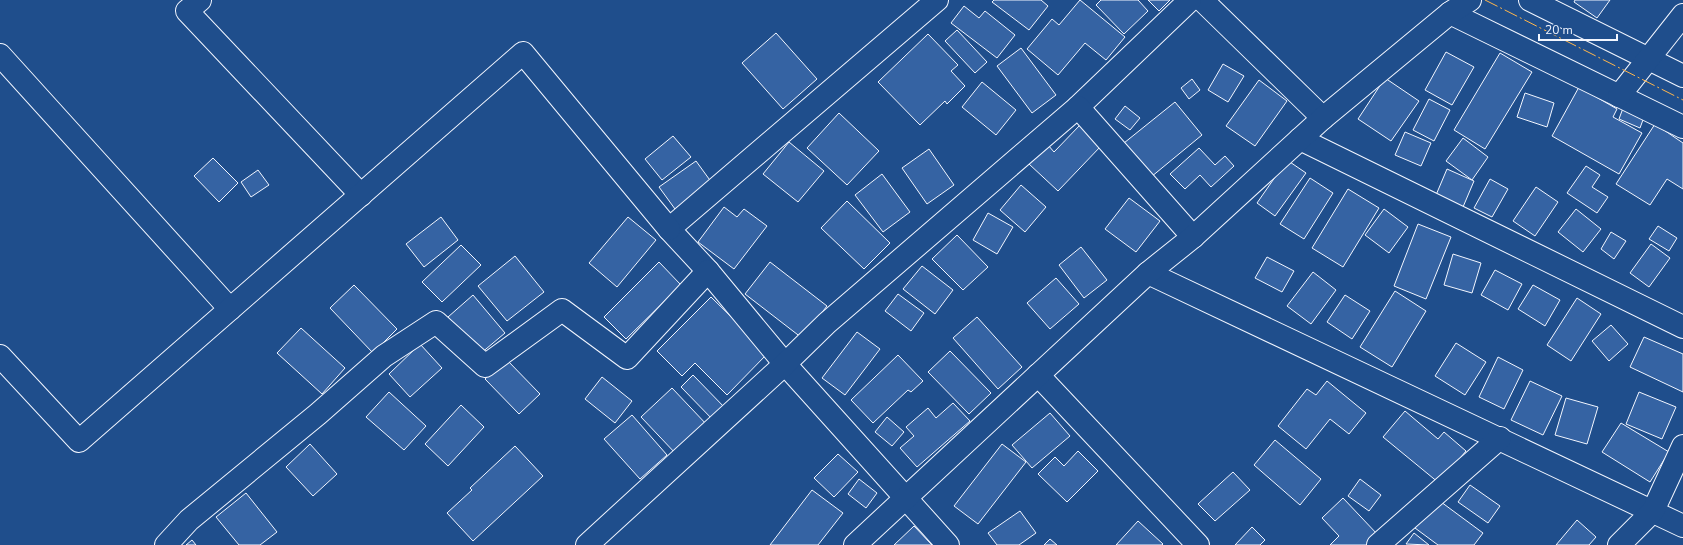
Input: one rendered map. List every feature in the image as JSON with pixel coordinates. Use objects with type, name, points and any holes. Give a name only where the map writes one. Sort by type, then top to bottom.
[{"type":"street","points":[[587,545],[785,364],[827,323],[1078,107],[1190,0]]},
{"type":"street","points":[[1202,0],[1323,118]]},
{"type":"street","points":[[855,545],[1148,273],[1193,237],[1323,118],[1450,13],[1470,0]]},
{"type":"street","points":[[1530,0],[1683,76]]},
{"type":"street","points":[[669,229],[930,2]]},
{"type":"street","points":[[188,4],[361,195]]},
{"type":"street","points":[[1450,13],[1683,127]]},
{"type":"street","points":[[1619,96],[1683,15]]},
{"type":"street","points":[[0,356],[79,441],[523,53],[669,229],[708,271],[785,364],[948,545]]},
{"type":"street","points":[[0,55],[230,309]]},
{"type":"street","points":[[1078,107],[1193,237]]},
{"type":"street","points":[[1300,139],[1683,327]]},
{"type":"street","points":[[166,545],[189,520],[318,414],[384,356],[436,322],[485,366],[562,310],[627,358],[708,271]]},
{"type":"street","points":[[1148,273],[1653,510],[1683,526]]},
{"type":"street","points":[[1038,375],[1198,545]]},
{"type":"street","points":[[1378,545],[1500,438]]},
{"type":"street","points":[[1619,545],[1653,510],[1683,446]]},
{"type":"building","points":[[994,0],[1041,0],[1048,6],[1029,30],[992,2]]},
{"type":"building","points":[[1080,0],[1125,37],[1106,60],[1085,43],[1058,75],[1027,49],[1052,19],[1059,25]]},
{"type":"building","points":[[1101,0],[1138,0],[1148,11],[1124,34],[1096,5]]},
{"type":"building","points":[[1148,0],[1170,0],[1159,11]]},
{"type":"building","points":[[1575,0],[1610,0],[1597,18],[1574,2]]},
{"type":"building","points":[[964,6],[979,18],[985,11],[1015,35],[997,58],[951,23]]},
{"type":"building","points":[[957,30],[987,62],[975,73],[945,41]]},
{"type":"building","points":[[776,33],[817,79],[783,109],[742,63]]},
{"type":"building","points":[[928,34],[958,65],[951,71],[965,86],[947,104],[945,101],[920,125],[878,82]]},
{"type":"building","points":[[1021,48],[1056,95],[1032,113],[997,66]]},
{"type":"building","points":[[1446,52],[1474,67],[1452,105],[1425,90]]},
{"type":"building","points":[[1500,53],[1532,72],[1485,149],[1454,130]]},
{"type":"building","points":[[1223,64],[1244,76],[1228,102],[1208,90]]},
{"type":"building","points":[[1385,78],[1419,101],[1391,141],[1358,119]]},
{"type":"building","points":[[1192,79],[1200,90],[1189,99],[1181,88]]},
{"type":"building","points":[[1259,80],[1287,101],[1255,146],[1226,126]]},
{"type":"building","points":[[982,82],[1016,110],[996,135],[962,107]]},
{"type":"building","points":[[1579,87],[1617,109],[1613,117],[1642,133],[1619,174],[1552,136]]},
{"type":"building","points":[[1525,93],[1554,103],[1547,127],[1517,117]]},
{"type":"building","points":[[1429,99],[1450,110],[1434,141],[1413,130]]},
{"type":"building","points":[[1175,102],[1202,135],[1151,177],[1124,143]]},
{"type":"building","points":[[1125,106],[1140,118],[1130,130],[1115,119]]},
{"type":"building","points":[[1623,108],[1644,117],[1640,128],[1619,119]]},
{"type":"building","points":[[839,113],[879,151],[847,185],[807,148]]},
{"type":"building","points":[[1655,124],[1683,143],[1683,189],[1667,179],[1650,205],[1616,184]]},
{"type":"building","points":[[1080,125],[1101,146],[1058,191],[1029,164],[1048,145],[1054,152]]},
{"type":"building","points":[[1405,132],[1431,143],[1421,166],[1395,155]]},
{"type":"building","points":[[673,136],[691,157],[662,180],[645,159]]},
{"type":"building","points":[[1463,138],[1488,157],[1472,180],[1446,161]]},
{"type":"building","points":[[789,142],[824,171],[798,202],[763,174]]},
{"type":"building","points":[[1199,148],[1215,165],[1225,156],[1234,166],[1211,187],[1200,175],[1185,189],[1170,174]]},
{"type":"building","points":[[929,149],[954,185],[927,204],[902,168]]},
{"type":"building","points":[[213,158],[238,183],[219,202],[194,176]]},
{"type":"building","points":[[1287,160],[1306,173],[1275,216],[1257,203]]},
{"type":"building","points":[[696,161],[712,183],[675,209],[659,187]]},
{"type":"building","points":[[1586,166],[1600,175],[1592,187],[1608,197],[1597,213],[1567,193]]},
{"type":"building","points":[[1447,169],[1474,181],[1463,207],[1436,195]]},
{"type":"building","points":[[258,170],[269,185],[251,197],[241,182]]},
{"type":"building","points":[[882,174],[910,212],[883,232],[855,195]]},
{"type":"building","points":[[1310,178],[1333,193],[1304,239],[1280,224]]},
{"type":"building","points":[[1490,179],[1508,189],[1492,217],[1474,208]]},
{"type":"building","points":[[1021,185],[1046,207],[1025,232],[1000,210]]},
{"type":"building","points":[[1536,187],[1558,202],[1535,236],[1513,221]]},
{"type":"building","points":[[1348,189],[1379,208],[1343,267],[1312,248]]},
{"type":"building","points":[[1129,198],[1160,221],[1136,252],[1105,229]]},
{"type":"building","points":[[847,201],[890,243],[864,269],[821,228]]},
{"type":"building","points":[[724,207],[737,217],[744,209],[767,226],[734,269],[698,242]]},
{"type":"building","points":[[1384,209],[1408,227],[1389,253],[1365,235]]},
{"type":"building","points":[[1576,209],[1601,229],[1583,252],[1558,232]]},
{"type":"building","points":[[988,213],[1013,227],[997,254],[973,240]]},
{"type":"building","points":[[441,217],[458,240],[424,267],[406,244]]},
{"type":"building","points":[[628,217],[656,240],[617,287],[589,263]]},
{"type":"building","points":[[1418,224],[1451,237],[1426,299],[1394,286]]},
{"type":"building","points":[[1658,226],[1677,238],[1669,251],[1649,239]]},
{"type":"building","points":[[1611,232],[1626,241],[1614,259],[1601,249]]},
{"type":"building","points":[[957,235],[988,267],[963,290],[932,259]]},
{"type":"building","points":[[1651,244],[1670,258],[1649,287],[1630,273]]},
{"type":"building","points":[[461,245],[481,265],[442,302],[422,282]]},
{"type":"building","points":[[1081,247],[1107,280],[1084,298],[1059,265]]},
{"type":"building","points":[[1453,254],[1481,263],[1472,293],[1444,285]]},
{"type":"building","points":[[515,256],[544,292],[507,321],[478,286]]},
{"type":"building","points":[[1267,257],[1294,271],[1282,292],[1255,278]]},
{"type":"building","points":[[659,262],[681,285],[626,339],[604,317]]},
{"type":"building","points":[[770,262],[827,306],[802,338],[745,294]]},
{"type":"building","points":[[922,266],[953,290],[935,314],[903,289]]},
{"type":"building","points":[[1495,270],[1522,284],[1508,310],[1481,295]]},
{"type":"building","points":[[1313,272],[1336,290],[1311,324],[1287,306]]},
{"type":"building","points":[[1056,278],[1079,304],[1050,329],[1027,303]]},
{"type":"building","points":[[354,285],[397,329],[373,353],[330,308]]},
{"type":"building","points":[[1533,285],[1560,300],[1545,326],[1518,309]]},
{"type":"building","points":[[1395,291],[1426,311],[1392,367],[1360,347]]},
{"type":"building","points":[[898,294],[924,313],[911,331],[885,311]]},
{"type":"building","points":[[473,295],[505,333],[480,354],[448,317]]},
{"type":"building","points":[[1345,295],[1370,311],[1352,339],[1327,322]]},
{"type":"building","points":[[711,297],[768,353],[727,395],[695,363],[682,376],[657,351]]},
{"type":"building","points":[[1577,298],[1601,314],[1571,361],[1547,345]]},
{"type":"building","points":[[977,317],[1022,367],[998,389],[953,338]]},
{"type":"building","points":[[1611,325],[1628,344],[1609,361],[1592,341]]},
{"type":"building","points":[[301,328],[345,368],[322,394],[277,353]]},
{"type":"building","points":[[857,332],[880,349],[845,395],[822,378]]},
{"type":"building","points":[[1644,337],[1683,354],[1683,392],[1630,367]]},
{"type":"building","points":[[1456,343],[1486,362],[1465,395],[1435,376]]},
{"type":"building","points":[[420,344],[442,368],[410,397],[389,374]]},
{"type":"building","points":[[950,351],[991,393],[969,414],[928,372]]},
{"type":"building","points":[[898,355],[923,381],[911,392],[908,390],[873,423],[851,400]]},
{"type":"building","points":[[1498,357],[1523,370],[1504,409],[1479,397]]},
{"type":"building","points":[[506,359],[540,394],[519,414],[485,379]]},
{"type":"building","points":[[693,375],[727,410],[715,422],[681,387]]},
{"type":"building","points":[[602,377],[632,401],[615,423],[585,399]]},
{"type":"building","points":[[1327,381],[1366,413],[1349,434],[1330,419],[1306,449],[1278,426],[1307,389],[1316,395]]},
{"type":"building","points":[[1530,381],[1562,396],[1543,435],[1511,420]]},
{"type":"building","points":[[672,388],[708,426],[677,455],[641,417]]},
{"type":"building","points":[[389,392],[426,426],[404,450],[366,417]]},
{"type":"building","points":[[1639,392],[1676,407],[1662,439],[1626,424]]},
{"type":"building","points":[[1566,398],[1598,407],[1587,444],[1555,435]]},
{"type":"building","points":[[953,403],[970,421],[917,467],[900,448],[914,436],[906,427],[928,408],[936,418]]},
{"type":"building","points":[[461,405],[484,427],[448,466],[425,444]]},
{"type":"building","points":[[1405,411],[1438,439],[1444,432],[1466,451],[1439,483],[1383,437]]},
{"type":"building","points":[[1050,413],[1070,436],[1032,468],[1012,445]]},
{"type":"building","points":[[632,415],[667,455],[640,479],[604,439]]},
{"type":"building","points":[[887,417],[904,432],[892,446],[875,432]]},
{"type":"building","points":[[1621,423],[1669,452],[1650,482],[1602,452]]},
{"type":"building","points":[[1275,440],[1321,479],[1300,505],[1254,465]]},
{"type":"building","points":[[310,444],[337,474],[313,496],[286,467]]},
{"type":"building","points":[[1002,444],[1026,462],[978,524],[954,506]]},
{"type":"building","points":[[515,446],[543,476],[473,541],[447,513],[472,490],[470,488]]},
{"type":"building","points":[[1078,451],[1098,471],[1067,502],[1038,474],[1055,457],[1064,466]]},
{"type":"building","points":[[838,454],[858,472],[834,497],[814,478]]},
{"type":"building","points":[[1233,472],[1250,490],[1215,521],[1198,504]]},
{"type":"building","points":[[859,479],[877,493],[866,508],[848,494]]},
{"type":"building","points":[[1360,479],[1381,495],[1369,511],[1348,496]]},
{"type":"building","points":[[1470,485],[1500,506],[1488,523],[1458,502]]},
{"type":"building","points":[[812,490],[843,513],[818,545],[770,545]]},
{"type":"building","points":[[246,493],[277,532],[260,545],[239,545],[216,517]]},
{"type":"building","points":[[1343,498],[1378,535],[1368,545],[1330,545],[1339,536],[1322,518]]},
{"type":"building","points":[[1437,499],[1483,533],[1474,545],[1438,545],[1415,528]]},
{"type":"building","points":[[1020,511],[1036,533],[1019,545],[997,545],[988,533]]},
{"type":"building","points":[[1577,520],[1596,537],[1589,545],[1556,545]]},
{"type":"building","points":[[1138,521],[1163,544],[1116,545]]},
{"type":"building","points":[[914,526],[932,545],[894,545]]},
{"type":"building","points":[[1252,527],[1265,540],[1260,545],[1235,545]]},
{"type":"building","points":[[1414,533],[1429,545],[1406,544]]},
{"type":"building","points":[[1050,539],[1057,545],[1044,545]]},
{"type":"building","points":[[192,540],[196,545],[186,545]]},
{"type":"power","points":[[1485,0],[1683,100]]}]
